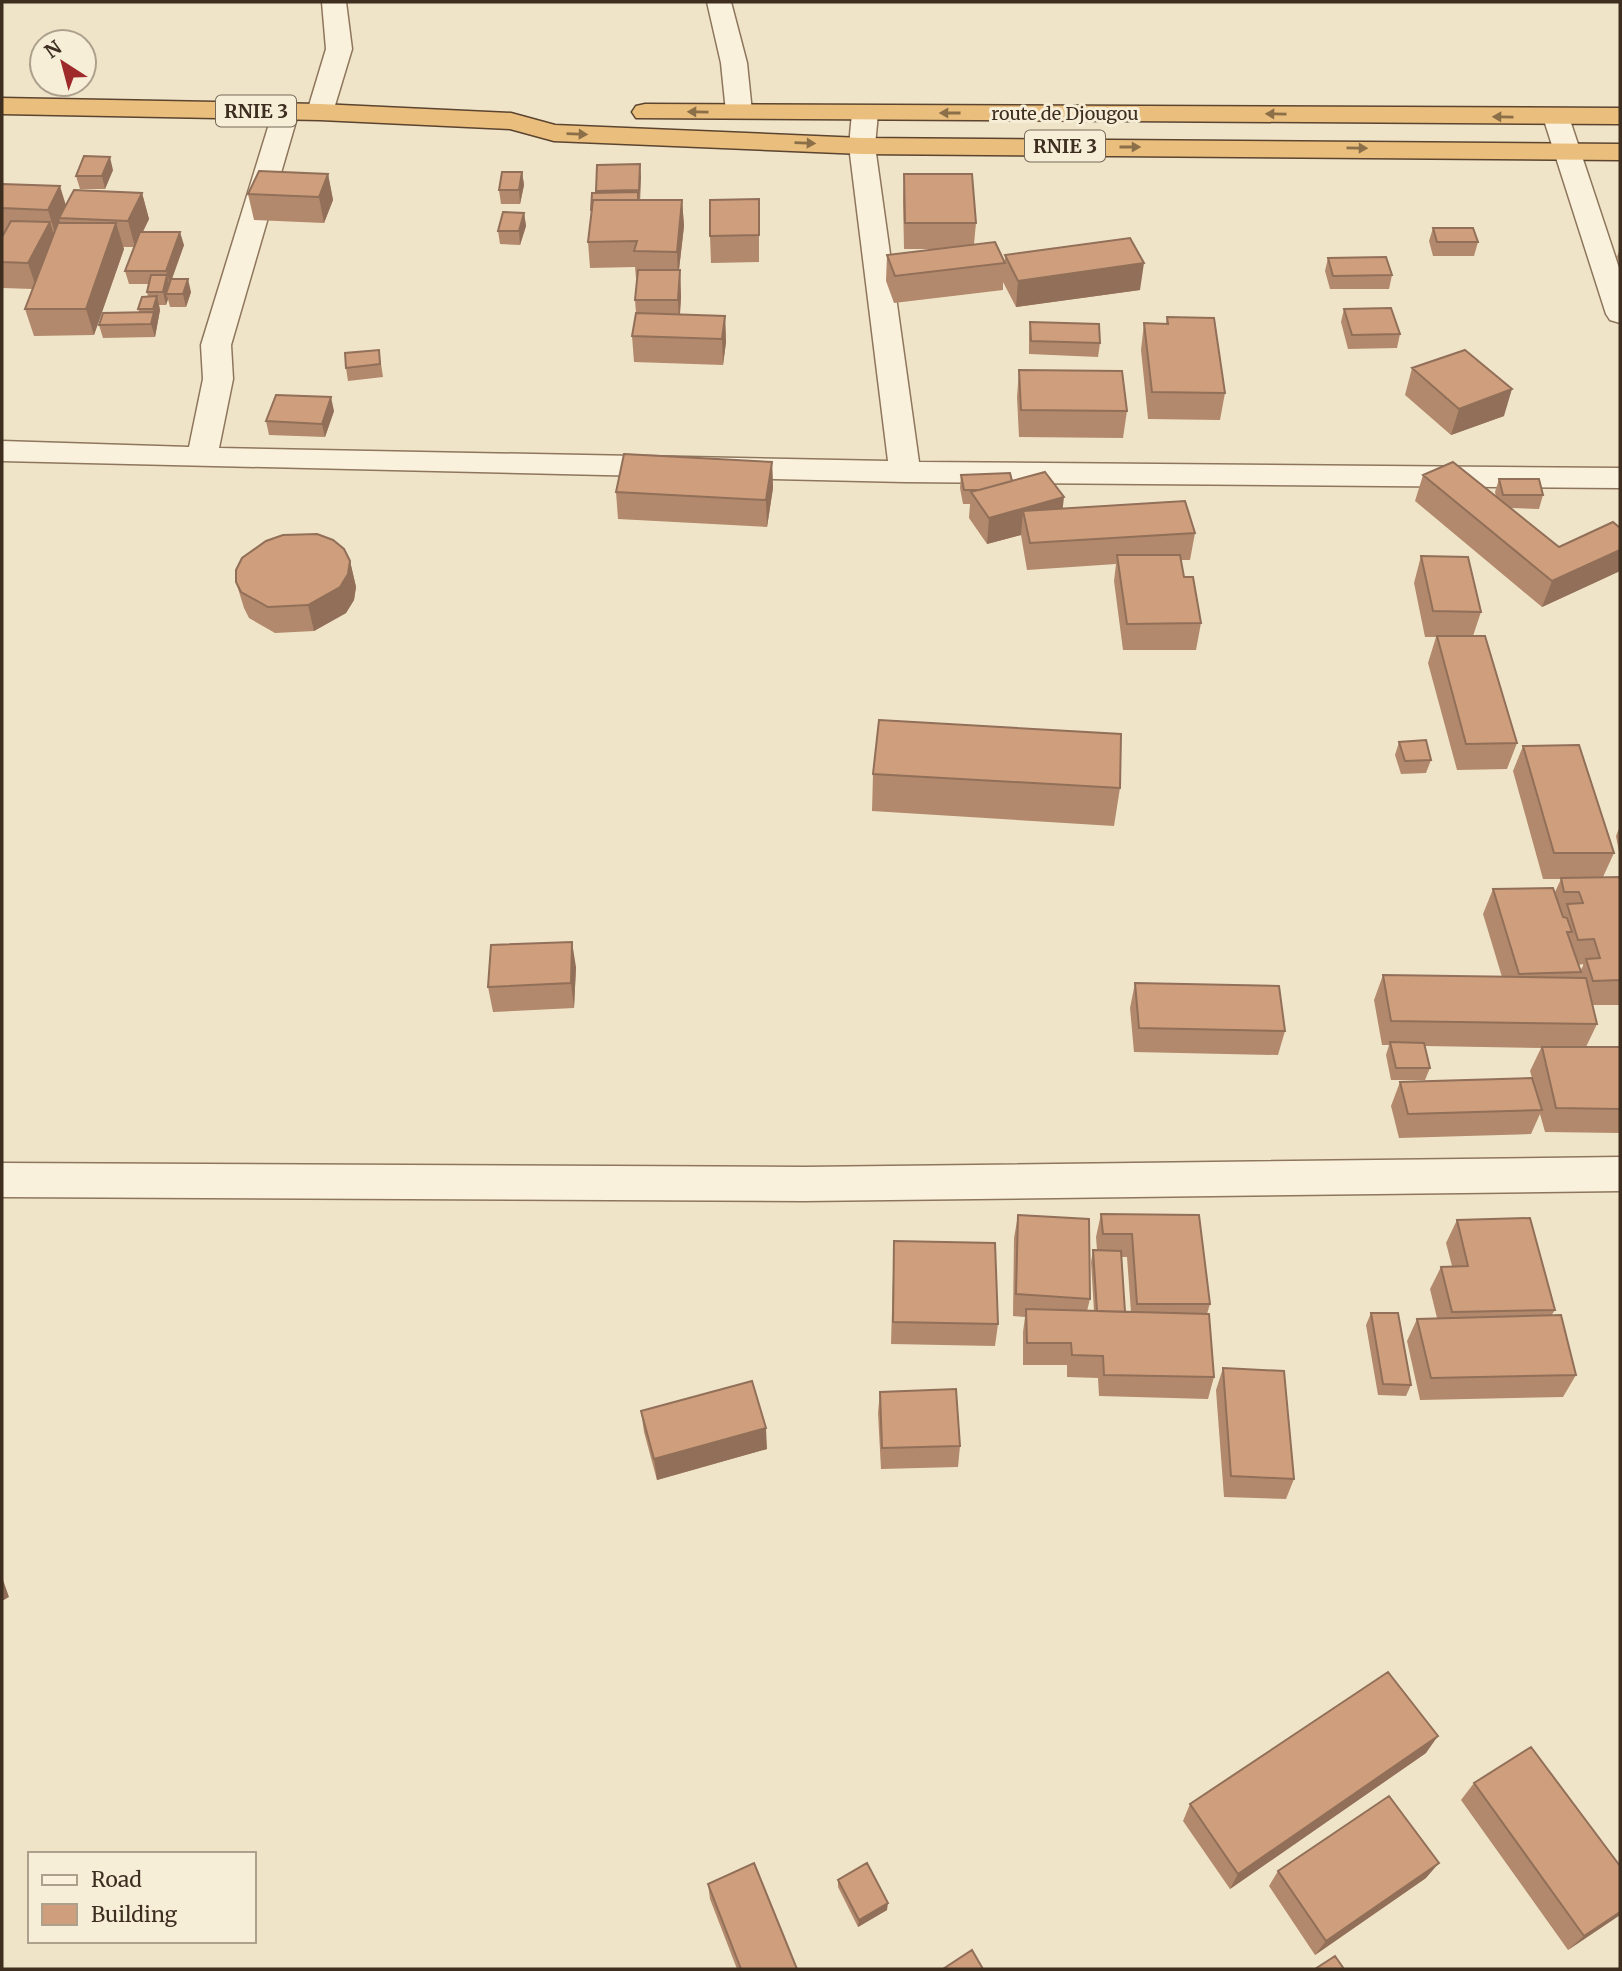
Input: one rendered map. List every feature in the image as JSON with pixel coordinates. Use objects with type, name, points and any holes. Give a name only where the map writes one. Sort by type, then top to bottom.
[{"type":"highway","name":"RNIE 3","points":[[2,106],[320,112],[511,121],[554,133],[863,146],[1620,152]]},
{"type":"highway","name":"route de Djougou","points":[[511,121],[561,111],[1620,116]]},
{"type":"street","points":[[320,112],[339,48],[334,2]]},
{"type":"street","points":[[719,2],[734,62],[739,113]]},
{"type":"street","points":[[202,458],[218,379],[216,345],[286,111]]},
{"type":"street","points":[[865,113],[863,146],[905,472]]},
{"type":"street","points":[[1556,117],[1620,314]]},
{"type":"street","points":[[2,451],[202,458],[905,472],[1620,478]]},
{"type":"street","points":[[2,1180],[804,1184],[1620,1174]]},
{"type":"building","points":[[84,156],[110,157],[102,176],[76,176]]},
{"type":"building","points":[[640,164],[639,190],[596,191],[597,165]]},
{"type":"building","points":[[259,171],[328,174],[319,197],[248,194]]},
{"type":"building","points":[[502,172],[522,172],[519,190],[499,190]]},
{"type":"building","points":[[904,174],[972,174],[976,223],[905,223]]},
{"type":"building","points":[[2,184],[60,186],[48,210],[2,208]]},
{"type":"building","points":[[74,190],[142,193],[128,221],[59,218]]},
{"type":"building","points":[[638,192],[638,200],[593,200],[591,211],[592,193]]},
{"type":"building","points":[[759,199],[759,235],[710,236],[710,200]]},
{"type":"building","points":[[593,200],[682,200],[677,252],[634,251],[637,241],[588,242]]},
{"type":"building","points":[[503,212],[524,213],[519,231],[498,231]]},
{"type":"building","points":[[11,221],[50,222],[28,263],[2,262],[2,237]]},
{"type":"building","points":[[58,223],[116,223],[86,309],[25,309]]},
{"type":"building","points":[[1433,228],[1473,228],[1478,242],[1437,242]]},
{"type":"building","points":[[140,232],[180,232],[166,271],[125,271]]},
{"type":"building","points":[[1130,238],[1144,263],[1018,281],[1005,255]]},
{"type":"building","points":[[995,242],[1005,263],[895,276],[887,255]]},
{"type":"building","points":[[1386,257],[1392,275],[1333,276],[1328,258]]},
{"type":"building","points":[[638,270],[680,270],[678,300],[635,300]]},
{"type":"building","points":[[151,275],[167,275],[163,292],[147,292]]},
{"type":"building","points":[[171,279],[188,279],[183,294],[166,294]]},
{"type":"building","points":[[157,296],[153,309],[138,309],[142,297]]},
{"type":"building","points":[[1391,308],[1400,334],[1352,335],[1344,309]]},
{"type":"building","points":[[154,312],[151,324],[99,325],[103,313]]},
{"type":"building","points":[[636,313],[725,316],[722,339],[632,336]]},
{"type":"building","points":[[1167,317],[1214,318],[1225,393],[1152,392],[1144,323],[1168,324]]},
{"type":"building","points":[[1030,322],[1099,324],[1100,343],[1031,341]]},
{"type":"building","points":[[379,350],[380,364],[346,368],[345,353]]},
{"type":"building","points":[[1465,350],[1512,389],[1459,409],[1412,368]]},
{"type":"building","points":[[1019,370],[1122,371],[1127,411],[1021,410]]},
{"type":"building","points":[[276,395],[331,397],[322,424],[266,421]]},
{"type":"building","points":[[624,454],[772,462],[766,500],[616,492]]},
{"type":"building","points":[[1453,462],[1559,547],[1613,522],[1620,528],[1620,550],[1552,581],[1423,475]]},
{"type":"building","points":[[1045,472],[1064,497],[989,518],[971,492]]},
{"type":"building","points":[[1010,473],[1012,481],[979,490],[964,490],[961,475]]},
{"type":"building","points":[[1499,479],[1539,479],[1543,495],[1503,495]]},
{"type":"building","points":[[1185,501],[1195,533],[1030,543],[1023,511]]},
{"type":"building","points":[[317,534],[333,540],[344,549],[350,561],[348,574],[340,587],[308,605],[268,607],[241,592],[236,582],[236,570],[242,558],[266,541],[283,535]]},
{"type":"building","points":[[1117,555],[1180,555],[1184,577],[1193,577],[1201,623],[1127,624]]},
{"type":"building","points":[[1421,556],[1468,557],[1481,612],[1433,611]]},
{"type":"building","points":[[1437,636],[1485,636],[1517,743],[1466,744]]},
{"type":"building","points":[[879,720],[1121,734],[1120,788],[873,774]]},
{"type":"building","points":[[1426,740],[1431,760],[1405,761],[1399,742]]},
{"type":"building","points":[[1579,745],[1614,853],[1554,853],[1523,746]]},
{"type":"building","points":[[1620,877],[1620,980],[1593,981],[1586,959],[1600,958],[1594,939],[1578,940],[1567,904],[1583,903],[1579,892],[1564,892],[1561,878]]},
{"type":"building","points":[[1553,888],[1563,917],[1567,918],[1572,932],[1567,932],[1581,972],[1519,974],[1493,889]]},
{"type":"building","points":[[572,942],[571,983],[488,987],[491,945]]},
{"type":"building","points":[[1383,975],[1586,978],[1597,1024],[1391,1021]]},
{"type":"building","points":[[1135,983],[1279,986],[1285,1031],[1139,1028]]},
{"type":"building","points":[[1390,1042],[1424,1043],[1430,1068],[1396,1068]]},
{"type":"building","points":[[1542,1047],[1620,1047],[1620,1109],[1556,1108]]},
{"type":"building","points":[[1532,1078],[1542,1110],[1408,1114],[1400,1082]]},
{"type":"building","points":[[1101,1214],[1199,1215],[1210,1304],[1137,1304],[1132,1234],[1103,1234]]},
{"type":"building","points":[[1018,1215],[1089,1219],[1090,1299],[1016,1294]]},
{"type":"building","points":[[1530,1218],[1555,1310],[1452,1312],[1441,1267],[1468,1266],[1457,1220]]},
{"type":"building","points":[[894,1241],[995,1243],[998,1324],[893,1322]]},
{"type":"building","points":[[1093,1250],[1121,1251],[1125,1312],[1097,1311]]},
{"type":"building","points":[[1026,1309],[1209,1314],[1214,1377],[1104,1375],[1103,1356],[1072,1355],[1071,1343],[1027,1343]]},
{"type":"building","points":[[1371,1313],[1398,1313],[1411,1385],[1383,1384]]},
{"type":"building","points":[[1561,1315],[1576,1375],[1431,1378],[1417,1319]]},
{"type":"building","points":[[1223,1368],[1284,1371],[1294,1479],[1231,1476]]},
{"type":"building","points":[[752,1381],[766,1428],[654,1459],[641,1411]]},
{"type":"building","points":[[956,1389],[960,1446],[882,1448],[880,1392]]},
{"type":"building","points":[[1388,1672],[1438,1736],[1238,1874],[1190,1804]]},
{"type":"building","points":[[1531,1747],[1620,1866],[1620,1912],[1584,1936],[1474,1783]]},
{"type":"building","points":[[1389,1796],[1439,1863],[1326,1941],[1278,1871]]},
{"type":"building","points":[[754,1863],[797,1969],[741,1969],[708,1884]]},
{"type":"building","points":[[867,1863],[888,1903],[859,1920],[838,1880]]},
{"type":"building","points":[[972,1950],[983,1969],[943,1969]]},
{"type":"building","points":[[1335,1956],[1344,1969],[1315,1969]]}]
